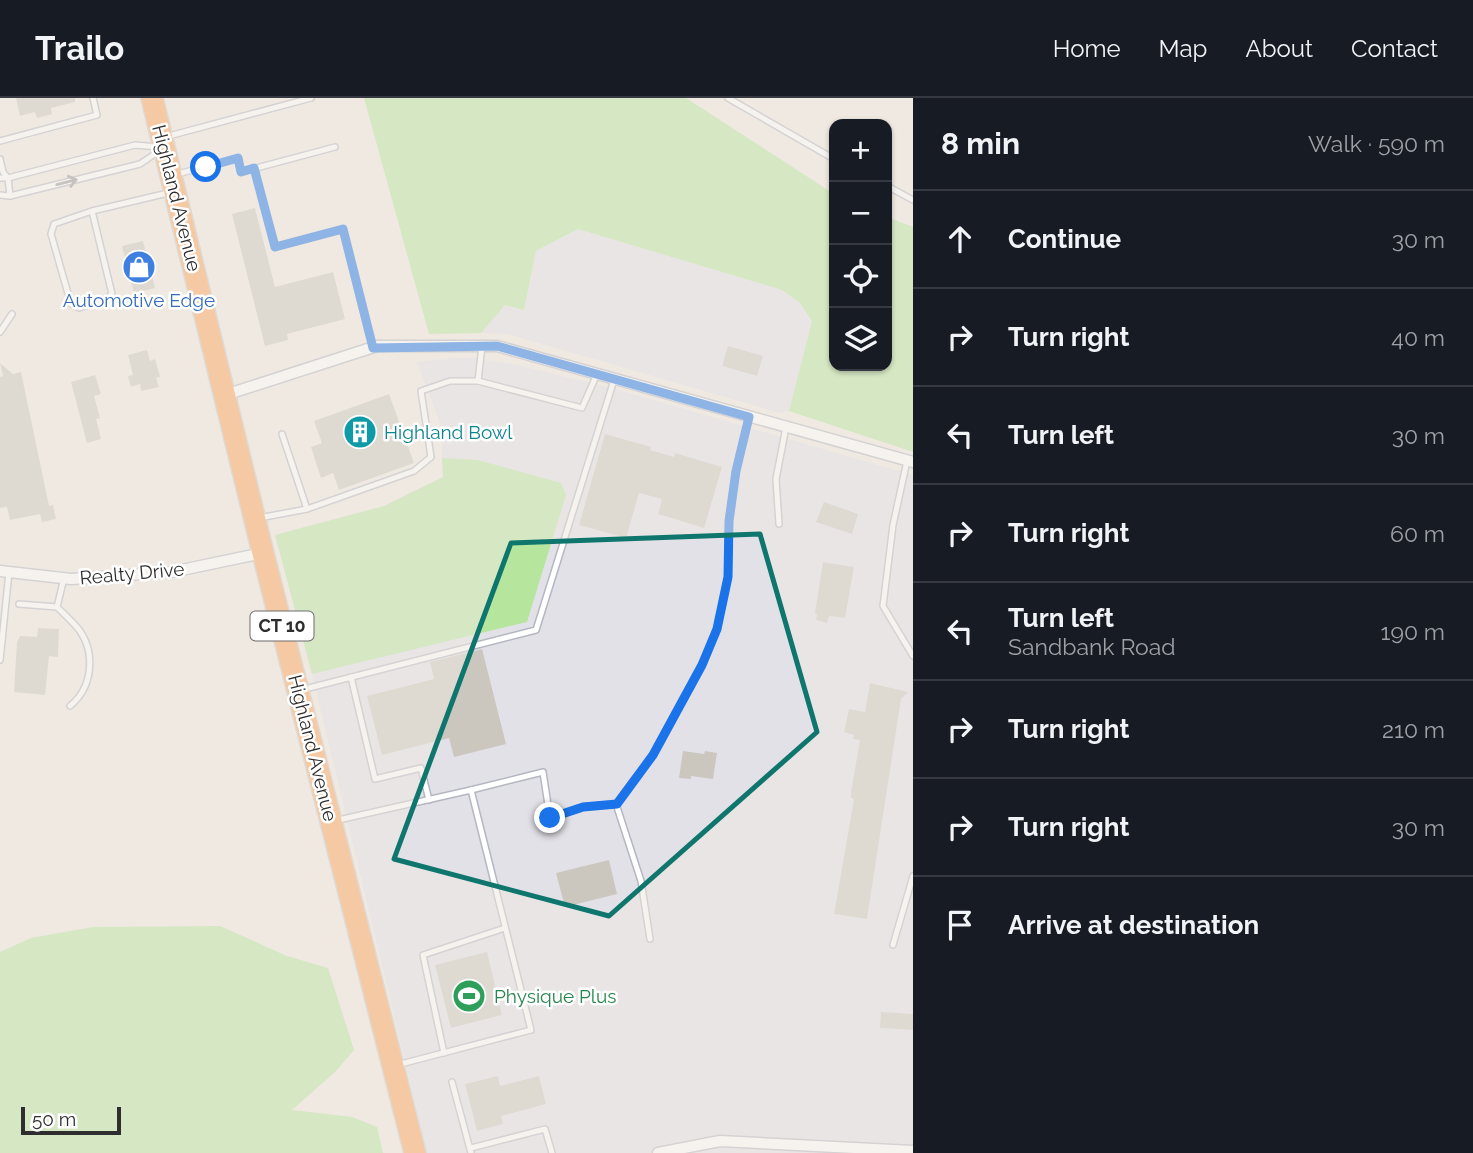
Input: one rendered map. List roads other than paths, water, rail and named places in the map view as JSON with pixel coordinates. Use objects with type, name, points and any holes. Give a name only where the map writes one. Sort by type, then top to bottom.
[{"type":"highway","name":"Highland Avenue","points":[[152,98],[263,552],[415,1153]]},
{"type":"street","points":[[225,395],[373,348],[497,346],[910,462]]},
{"type":"street","name":"Realty Drive","points":[[5,572],[64,578],[172,572],[263,552]]},
{"type":"street","points":[[657,1153],[720,1141],[910,1151]]},
{"type":"lane","points":[[0,141],[97,115],[93,98]]},
{"type":"lane","points":[[0,178],[135,145],[163,143],[311,98]]},
{"type":"lane","points":[[728,98],[829,156]]},
{"type":"lane","points":[[0,195],[10,196],[140,164],[163,143]]},
{"type":"lane","points":[[92,211],[112,294],[106,299],[79,308],[71,304],[51,234],[54,224],[238,158],[241,172],[335,147]]},
{"type":"lane","points":[[0,159],[3,172],[8,178],[10,196]]},
{"type":"lane","points":[[254,168],[275,247],[343,229],[373,348]]},
{"type":"lane","points":[[892,190],[913,200]]},
{"type":"lane","points":[[0,332],[12,314]]},
{"type":"lane","points":[[478,381],[482,345]]},
{"type":"lane","points":[[255,519],[307,509],[414,471],[431,457],[421,391],[450,382],[478,381],[582,408],[597,374]]},
{"type":"lane","points":[[298,691],[536,630],[614,379]]},
{"type":"lane","points":[[331,822],[543,772],[550,818],[583,807],[617,804],[653,755],[702,665],[717,629],[728,577],[729,521],[736,471],[749,417]]},
{"type":"lane","points":[[779,524],[776,479],[786,427]]},
{"type":"lane","points":[[282,434],[307,509]]},
{"type":"lane","points":[[910,462],[893,525],[883,606],[913,656]]},
{"type":"lane","points":[[0,660],[5,572]]},
{"type":"lane","points":[[57,607],[64,578]]},
{"type":"lane","points":[[19,604],[57,607],[80,632],[90,656],[86,686],[81,696],[70,706]]},
{"type":"lane","points":[[351,677],[375,779],[421,768],[429,800]]},
{"type":"lane","points":[[393,1066],[531,1030],[471,790]]},
{"type":"lane","points":[[617,804],[641,881],[650,939]]},
{"type":"lane","points":[[893,945],[912,887],[913,876]]},
{"type":"lane","points":[[444,1053],[423,955],[505,928]]},
{"type":"lane","points":[[452,1082],[471,1150],[545,1129],[552,1153]]},
{"type":"place","name":"Automotive Edge","points":[[139,267]]},
{"type":"place","name":"Highland Bowl","points":[[360,432]]},
{"type":"place","name":"Physique Plus","points":[[469,996]]}]
